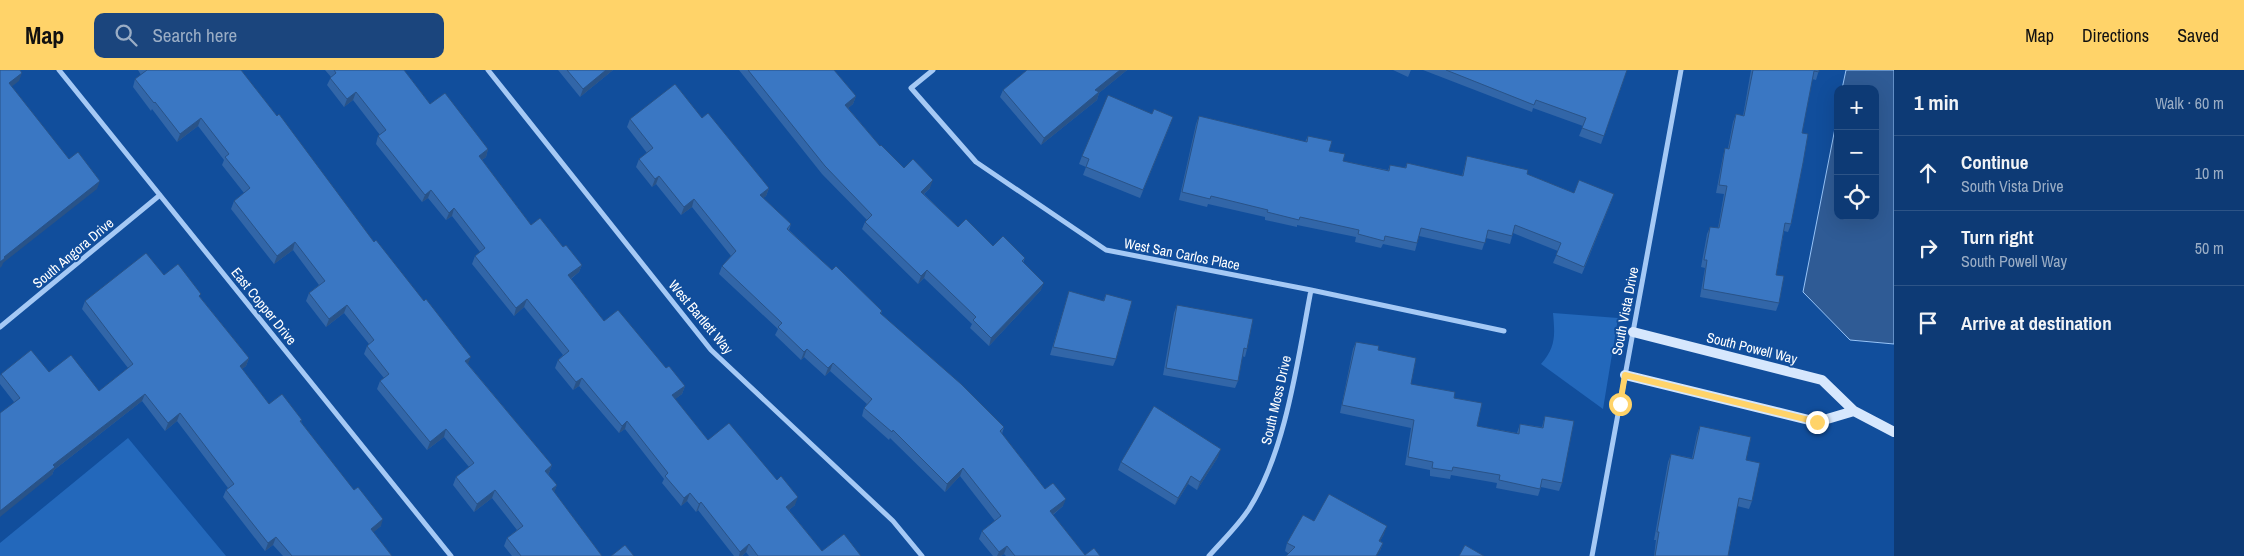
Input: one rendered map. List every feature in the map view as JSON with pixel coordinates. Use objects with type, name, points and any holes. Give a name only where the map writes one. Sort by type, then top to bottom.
[{"type":"street","name":"East Copper Drive","points":[[59,70],[451,556]]},
{"type":"street","name":"West Bartlett Way","points":[[488,70],[711,350],[893,521],[922,556]]},
{"type":"street","name":"West San Carlos Place","points":[[933,70],[911,88],[976,162],[1106,250],[1311,290],[1504,331]]},
{"type":"street","name":"South Vista Drive","points":[[1592,556],[1681,70]]},
{"type":"street","name":"South Angora Drive","points":[[0,327],[160,195]]},
{"type":"street","name":"South Moss Drive","points":[[1209,556],[1248,510],[1264,480],[1281,436],[1311,290]]},
{"type":"street","name":"South Powell Way","points":[[1633,332],[1822,380],[1854,411],[1894,432]]},
{"type":"street","points":[[1625,375],[1817,422],[1854,411]]},
{"type":"shaded area","points":[[1846,70],[1894,70],[1894,344],[1850,340],[1803,292],[1834,133],[1834,220],[1879,220],[1879,85],[1843,85]]},
{"type":"shaded area","points":[[1553,313],[1618,318],[1603,409],[1541,364],[1552,346]]},
{"type":"shaded area","points":[[128,438],[226,556],[0,556],[0,543]]},
{"type":"building","points":[[0,70],[20,70],[22,73],[9,83],[69,159],[78,152],[100,181],[0,262]]},
{"type":"building","points":[[147,70],[241,70],[277,116],[279,114],[374,242],[376,240],[424,301],[426,299],[471,357],[465,361],[552,465],[545,471],[557,485],[552,489],[602,556],[521,556],[507,538],[523,526],[495,490],[477,504],[456,477],[474,463],[446,429],[430,442],[380,381],[389,374],[367,346],[374,340],[347,305],[329,319],[309,293],[325,281],[295,242],[277,256],[234,201],[250,188],[225,157],[229,154],[201,118],[180,134],[135,79]]},
{"type":"building","points":[[334,70],[404,70],[430,104],[445,93],[488,149],[479,156],[531,225],[540,218],[563,247],[566,245],[582,265],[568,275],[604,321],[618,310],[666,368],[669,366],[685,386],[672,395],[708,440],[729,423],[777,480],[781,476],[798,497],[786,507],[822,551],[844,534],[861,556],[758,556],[749,544],[740,552],[701,502],[699,504],[690,493],[684,498],[665,476],[668,473],[627,421],[622,426],[582,378],[576,382],[558,360],[569,351],[527,299],[516,308],[475,256],[485,248],[454,208],[449,213],[431,190],[425,195],[378,136],[386,130],[356,92],[347,99],[330,78],[336,73]]},
{"type":"building","points":[[567,70],[606,70],[583,89]]},
{"type":"building","points":[[748,70],[834,70],[856,96],[845,105],[880,146],[904,168],[913,159],[933,180],[921,192],[958,227],[966,219],[993,246],[1003,236],[1025,258],[1022,261],[1044,283],[991,338],[973,320],[976,317],[927,270],[921,276],[865,222],[872,215],[825,166]]},
{"type":"building","points":[[1027,70],[1120,70],[1095,90],[1099,92],[1044,138],[1003,90]]},
{"type":"building","points":[[1446,70],[1627,70],[1604,136],[1582,128],[1586,118],[1536,100],[1534,105]]},
{"type":"building","points":[[1753,70],[1819,70],[1819,72],[1814,71],[1802,133],[1808,134],[1803,163],[1791,224],[1785,223],[1776,275],[1784,276],[1779,303],[1703,289],[1707,260],[1704,260],[1710,227],[1719,228],[1727,186],[1719,185],[1725,148],[1729,149],[1736,114],[1744,116]]},
{"type":"building","points":[[675,84],[702,118],[708,113],[769,188],[760,195],[791,224],[787,229],[832,270],[836,266],[882,311],[880,313],[961,384],[1004,427],[1000,431],[1045,489],[1053,483],[1066,499],[1050,511],[1085,555],[1094,548],[1100,556],[1015,556],[1007,546],[999,552],[982,531],[1001,516],[963,468],[947,484],[893,430],[892,432],[864,408],[872,399],[833,363],[828,368],[807,349],[804,352],[778,327],[782,323],[722,266],[736,251],[694,199],[684,207],[659,176],[655,179],[639,159],[653,148],[630,119]]},
{"type":"building","points":[[1108,95],[1152,114],[1154,109],[1173,117],[1143,190],[1086,167],[1089,159],[1082,156]]},
{"type":"building","points":[[1199,116],[1307,142],[1308,136],[1332,141],[1329,151],[1345,154],[1343,161],[1389,171],[1390,165],[1406,168],[1407,163],[1463,176],[1467,156],[1528,170],[1527,174],[1574,193],[1579,180],[1614,194],[1584,267],[1556,255],[1561,243],[1515,225],[1512,236],[1488,230],[1485,243],[1421,228],[1417,243],[1385,236],[1384,241],[1358,234],[1359,230],[1300,217],[1299,220],[1211,196],[1210,199],[1182,192]]},
{"type":"building","points":[[146,253],[164,275],[178,264],[201,294],[199,296],[249,358],[240,366],[269,404],[282,394],[302,420],[300,421],[354,490],[358,487],[383,519],[371,529],[392,556],[292,556],[276,537],[268,543],[226,490],[234,484],[180,413],[168,423],[145,394],[53,465],[55,467],[0,511],[0,413],[20,398],[1,374],[31,350],[49,372],[71,355],[99,391],[133,364],[85,301]]},
{"type":"building","points":[[1069,291],[1104,301],[1106,294],[1132,301],[1116,359],[1053,347]]},
{"type":"building","points":[[1177,305],[1253,319],[1247,349],[1244,348],[1238,381],[1166,368]]},
{"type":"building","points":[[1356,342],[1379,346],[1378,350],[1416,358],[1411,384],[1455,392],[1454,398],[1482,403],[1477,426],[1519,434],[1520,424],[1543,428],[1545,416],[1574,421],[1562,483],[1542,479],[1540,489],[1499,480],[1500,475],[1453,467],[1452,471],[1432,468],[1433,462],[1408,457],[1414,420],[1342,405]]},
{"type":"building","points":[[1154,406],[1221,449],[1200,482],[1191,476],[1178,498],[1121,462]]},
{"type":"building","points":[[1700,426],[1751,437],[1746,460],[1760,463],[1752,501],[1739,498],[1728,556],[1655,556],[1659,532],[1657,532],[1671,454],[1693,459]]},
{"type":"building","points":[[1329,494],[1387,526],[1379,541],[1383,543],[1376,556],[1286,556],[1295,547],[1287,543],[1303,515],[1314,521]]},
{"type":"building","points":[[625,545],[634,556],[611,556]]},
{"type":"building","points":[[1465,545],[1484,556],[1459,556]]},
{"type":"route","points":[[1620,404],[1625,375],[1817,422]]}]
